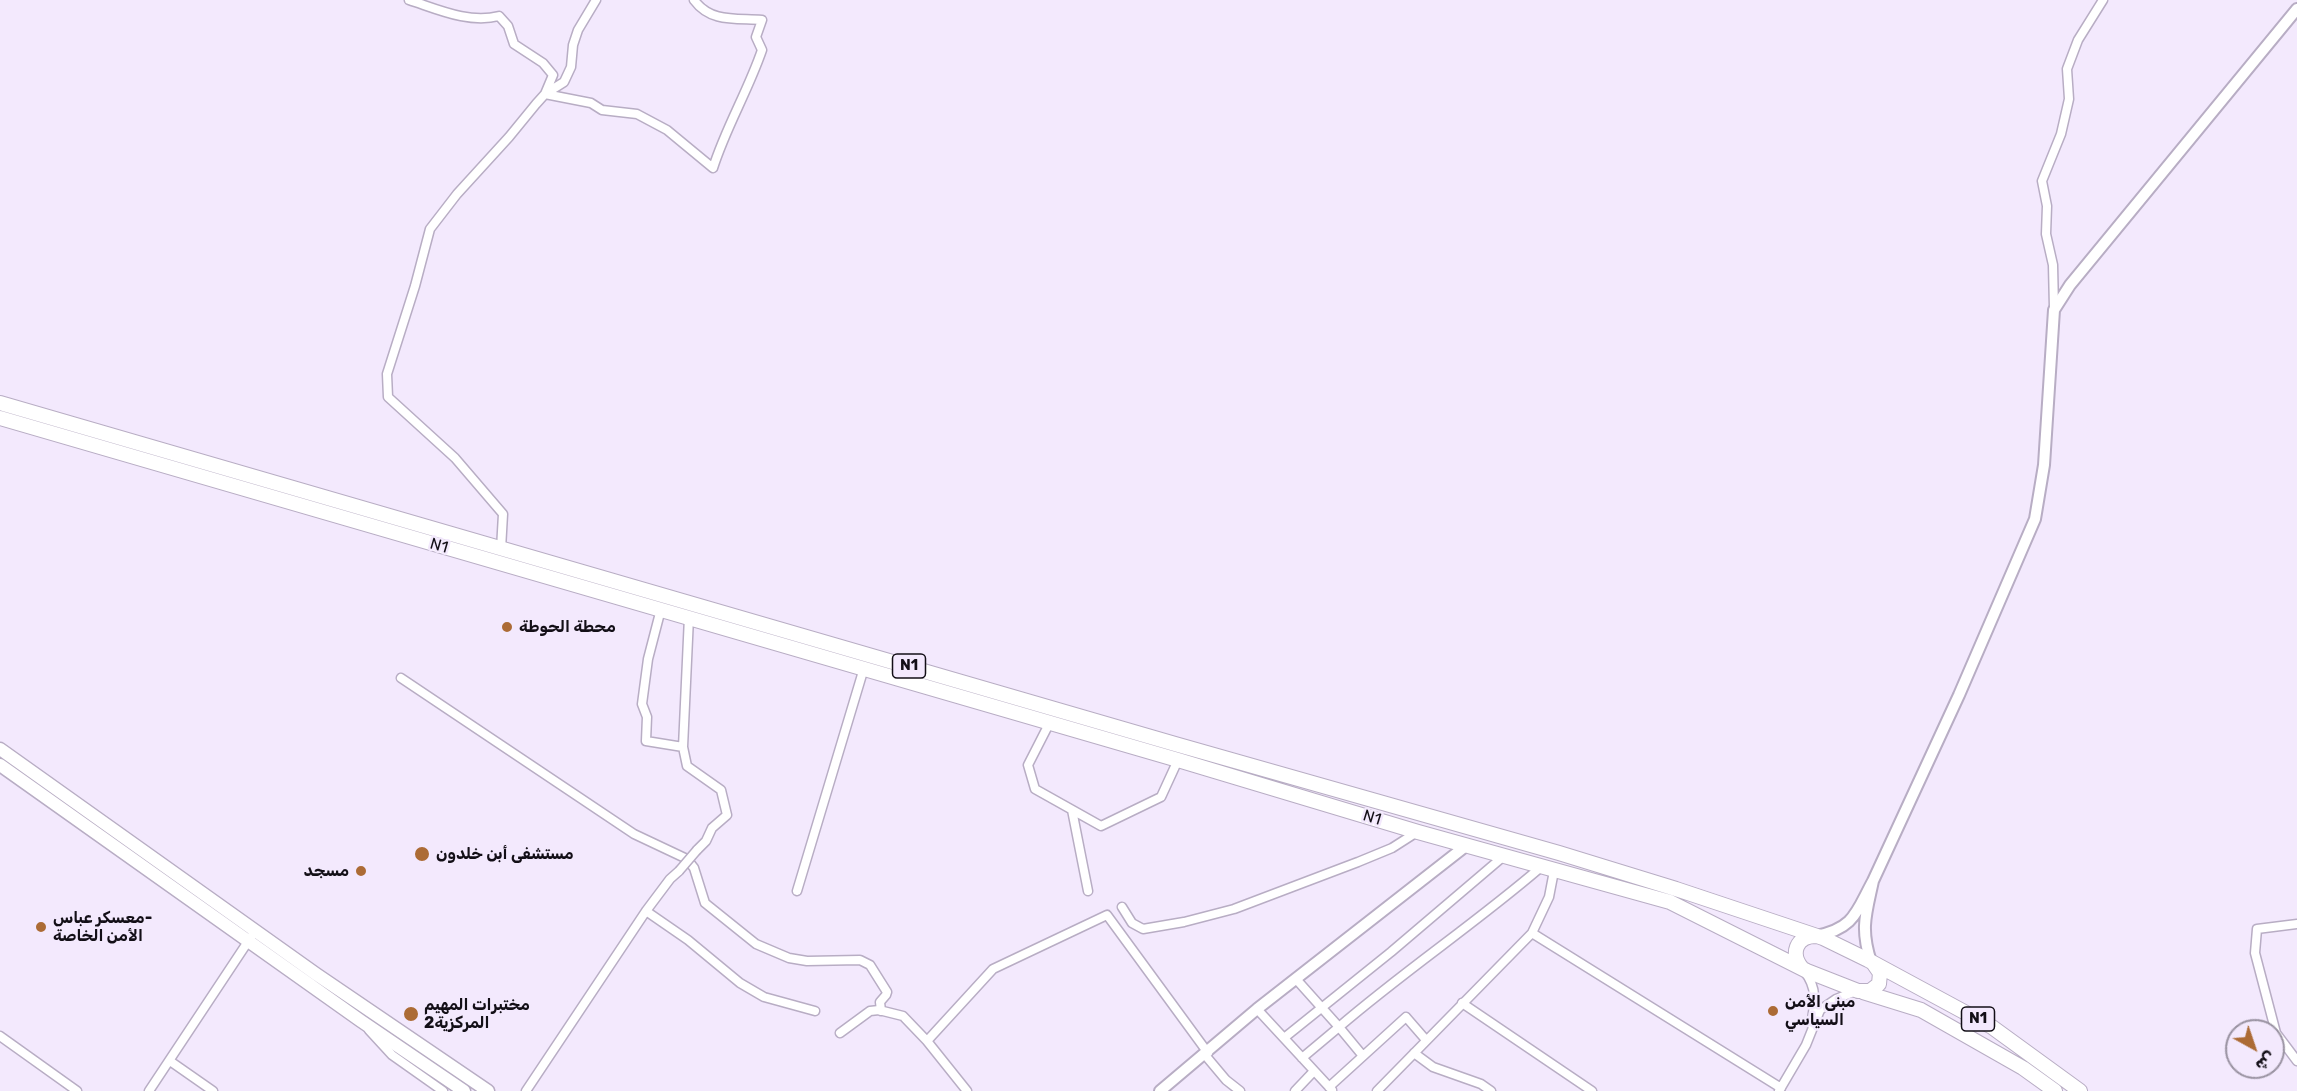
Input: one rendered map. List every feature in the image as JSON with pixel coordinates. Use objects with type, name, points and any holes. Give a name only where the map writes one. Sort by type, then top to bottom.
[{"type":"highway","name":"N1","points":[[0,403],[1560,853],[1816,936],[1871,962],[1992,1027],[2080,1091]]},
{"type":"highway","name":"N1","points":[[0,418],[1050,722],[1418,832],[1670,902],[1802,968],[1858,991],[1921,1010],[2023,1068],[2055,1091]]},
{"type":"highway","points":[[1802,968],[1795,957],[1798,945],[1806,937],[1816,936]]},
{"type":"highway","points":[[1858,991],[1870,992],[1878,984],[1880,973],[1871,962]]},
{"type":"main road","points":[[0,750],[252,936],[360,1021],[464,1091]]},
{"type":"main road","points":[[0,765],[252,936],[488,1091]]},
{"type":"street","points":[[409,0],[465,18],[487,19],[499,16],[508,26],[514,44],[543,63],[553,75],[545,94]]},
{"type":"street","points":[[501,549],[503,514],[455,458],[388,397],[387,375],[430,229],[457,194],[545,94],[564,82],[571,67],[573,45],[578,30],[596,0]]},
{"type":"street","points":[[545,94],[591,103],[602,110],[637,114],[667,129],[712,168],[721,142],[751,81],[762,50],[756,36],[762,20],[713,16],[701,9],[694,0]]},
{"type":"street","points":[[1816,936],[1839,929],[1852,920],[1873,881],[1959,696],[2035,519],[2044,465],[2054,310],[2053,265],[2046,234],[2048,206],[2042,181],[2061,134],[2069,99],[2067,69],[2078,40],[2103,0]]},
{"type":"street","points":[[2054,310],[2070,285],[2297,9]]},
{"type":"street","points":[[661,609],[648,659],[642,704],[647,717],[646,741],[683,747]]},
{"type":"street","points":[[526,1091],[646,911],[670,879],[706,841],[711,828],[727,815],[721,790],[687,766],[683,747],[689,617]]},
{"type":"street","points":[[797,891],[864,668]]},
{"type":"street","points":[[401,678],[634,834],[687,859],[694,868],[705,903],[756,944],[789,958],[807,961],[860,960],[867,962],[886,992],[886,996],[880,1002],[881,1011]]},
{"type":"street","points":[[1050,722],[1028,765],[1035,789],[1101,826],[1161,797],[1178,760]]},
{"type":"street","points":[[1072,810],[1088,891]]},
{"type":"street","points":[[1122,907],[1132,923],[1143,930],[1184,922],[1234,909],[1358,862],[1392,848],[1418,832]]},
{"type":"street","points":[[1160,1091],[1257,1010],[1467,845]]},
{"type":"street","points":[[1284,1038],[1506,855]]},
{"type":"street","points":[[1380,1090],[1532,933],[1549,897],[1548,869]]},
{"type":"street","points":[[1302,1058],[1385,988],[1511,893],[1548,869]]},
{"type":"street","points":[[1871,962],[1865,945],[1864,924],[1873,881]]},
{"type":"street","points":[[646,911],[688,940],[740,983],[764,997],[814,1011]]},
{"type":"street","points":[[927,1041],[993,969],[1107,915],[1226,1080],[1240,1091]]},
{"type":"street","points":[[2297,924],[2257,929],[2255,953],[2276,1032],[2297,1061]]},
{"type":"street","points":[[1532,933],[1780,1090],[1806,1045],[1820,1010],[1836,999],[1858,991]]},
{"type":"street","points":[[149,1091],[252,936]]},
{"type":"street","points":[[1802,968],[1814,986],[1815,995],[1806,1045]]},
{"type":"street","points":[[1296,979],[1364,1056]]},
{"type":"street","points":[[1462,1003],[1593,1091]]},
{"type":"street","points":[[1257,1010],[1331,1089],[1406,1017],[1426,1040]]},
{"type":"street","points":[[840,1033],[865,1013],[881,1011],[903,1016],[927,1041],[967,1091]]},
{"type":"street","points":[[360,1021],[385,1049],[431,1088],[443,1091]]},
{"type":"street","points":[[0,1036],[77,1091]]},
{"type":"street","points":[[1414,1053],[1433,1067],[1481,1084],[1491,1091]]},
{"type":"street","points":[[170,1060],[213,1091]]},
{"type":"street","points":[[1295,1091],[1314,1071]]},
{"type":"place","name":"محطة الحوطة","points":[[507,627]]},
{"type":"place","name":"مستشفى أبن خلدون","points":[[422,854]]},
{"type":"place","name":"مسجد","points":[[361,871]]},
{"type":"place","name":"معسكر عباس- الأمن الخاصة","points":[[41,927]]},
{"type":"place","name":"مبنى الأمن السياسي","points":[[1773,1011]]},
{"type":"place","name":"مختبرات المهيم المركزية2","points":[[411,1014]]}]
